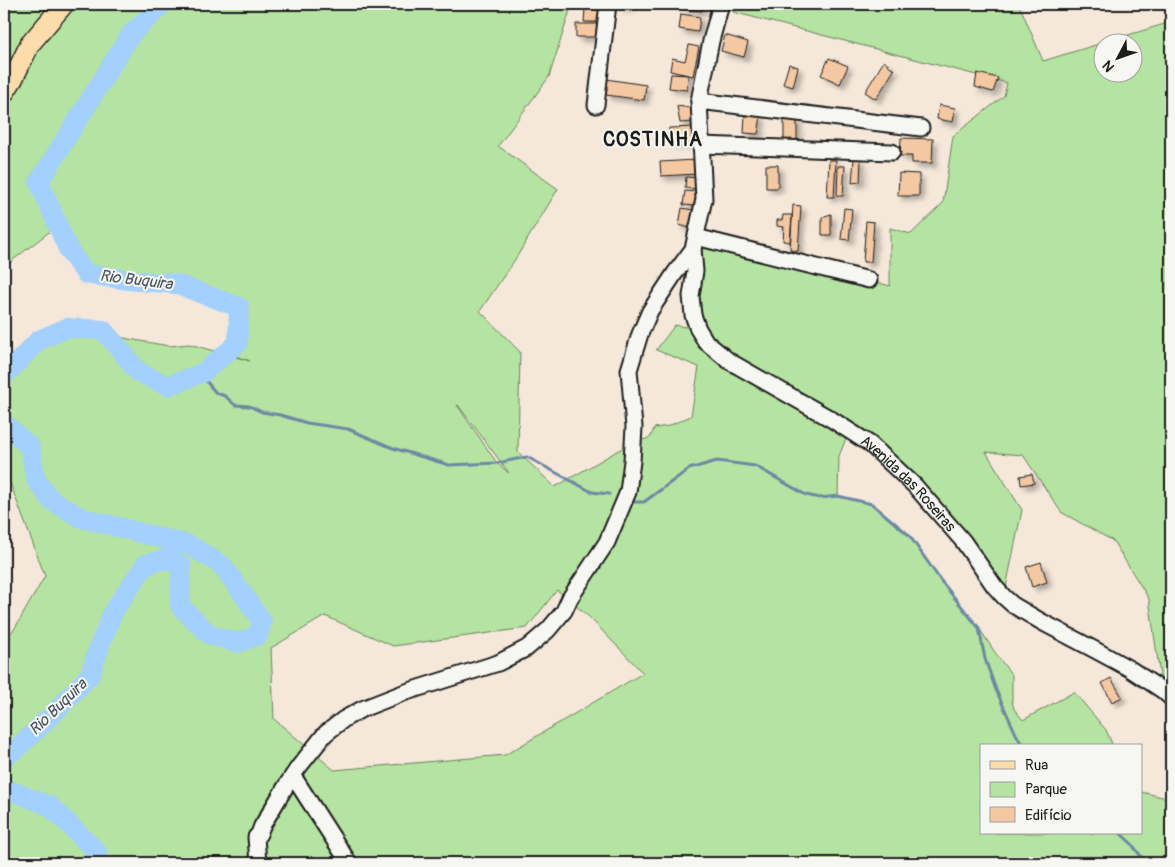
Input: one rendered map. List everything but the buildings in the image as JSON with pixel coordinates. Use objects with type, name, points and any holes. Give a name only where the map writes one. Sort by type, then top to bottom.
[{"type":"main road","points":[[4,93],[30,44],[64,4]]},
{"type":"street","points":[[596,105],[608,4]]},
{"type":"street","points":[[258,863],[256,837],[293,776],[325,734],[344,719],[362,709],[498,663],[527,648],[548,630],[564,611],[570,598],[607,542],[628,492],[634,427],[629,370],[640,334],[650,311],[694,243],[704,199],[699,101],[720,4]]},
{"type":"street","points":[[699,101],[921,128]]},
{"type":"street","points":[[701,145],[892,152]]},
{"type":"street","points":[[694,243],[869,280]]},
{"type":"street","name":"Avenida das Roseiras","points":[[694,243],[695,270],[691,296],[693,315],[698,329],[706,342],[729,361],[870,444],[921,493],[964,541],[995,587],[1013,605],[1130,669],[1171,698]]},
{"type":"street","points":[[293,776],[349,863]]},
{"type":"green space","points":[[4,4],[572,4],[549,77],[498,146],[558,189],[516,258],[480,311],[520,352],[518,452],[555,487],[624,447],[651,437],[654,428],[668,426],[691,416],[699,367],[656,350],[675,325],[697,329],[696,237],[890,286],[890,228],[911,234],[943,203],[953,136],[1004,96],[1007,83],[733,12],[734,4],[1019,4],[1043,61],[1092,46],[1092,82],[1142,82],[1142,32],[1138,32],[1171,22],[1171,698],[1162,690],[1149,599],[1113,541],[1061,512],[1023,455],[986,452],[1022,510],[1004,597],[915,486],[849,431],[839,456],[838,496],[872,504],[909,535],[1012,675],[1012,701],[1014,709],[1023,720],[1074,692],[1106,730],[1112,744],[980,744],[980,834],[1142,834],[1142,792],[1171,799],[1171,863],[4,863],[4,641],[15,628],[45,576],[4,467],[4,376],[39,340],[67,328],[169,346],[189,344],[250,361],[227,353],[238,342],[239,314],[233,305],[176,284],[86,274],[75,259],[58,225],[4,267]],"holes":[[[457,405],[458,405],[509,473],[497,463]],[[557,590],[588,616],[643,673],[505,755],[334,770],[274,719],[271,648],[325,616],[393,646],[527,628]]]},
{"type":"waterway","name":"Rio Buquira","points":[[4,376],[39,340],[67,328],[103,330],[138,372],[168,386],[204,372],[238,343],[239,307],[176,284],[86,274],[69,251],[39,182],[131,34],[163,4]]},
{"type":"waterway","points":[[204,372],[206,381],[216,393],[225,396],[235,405],[249,406],[262,412],[307,423],[348,429],[393,448],[449,465],[497,463],[527,457],[592,492],[609,494]]},
{"type":"waterway","name":"Rio Buquira","points":[[4,423],[30,447],[36,480],[51,500],[82,518],[189,545],[222,565],[262,621],[258,635],[238,643],[210,635],[180,606],[181,565],[167,559],[146,564],[114,610],[90,675],[54,713],[14,751],[4,757]]},
{"type":"waterway","points":[[634,502],[644,502],[689,469],[717,461],[755,466],[806,495],[820,498],[838,496],[872,504],[909,535],[941,581],[979,628],[985,659],[996,690],[1022,744]]},
{"type":"waterway","name":"Rio Buquira","points":[[4,788],[50,806],[97,852],[95,863]]},
{"type":"waterway","points":[[1121,834],[1131,843],[1146,863]]},
{"type":"district","name":"COSTINHA","points":[[653,139]]}]
